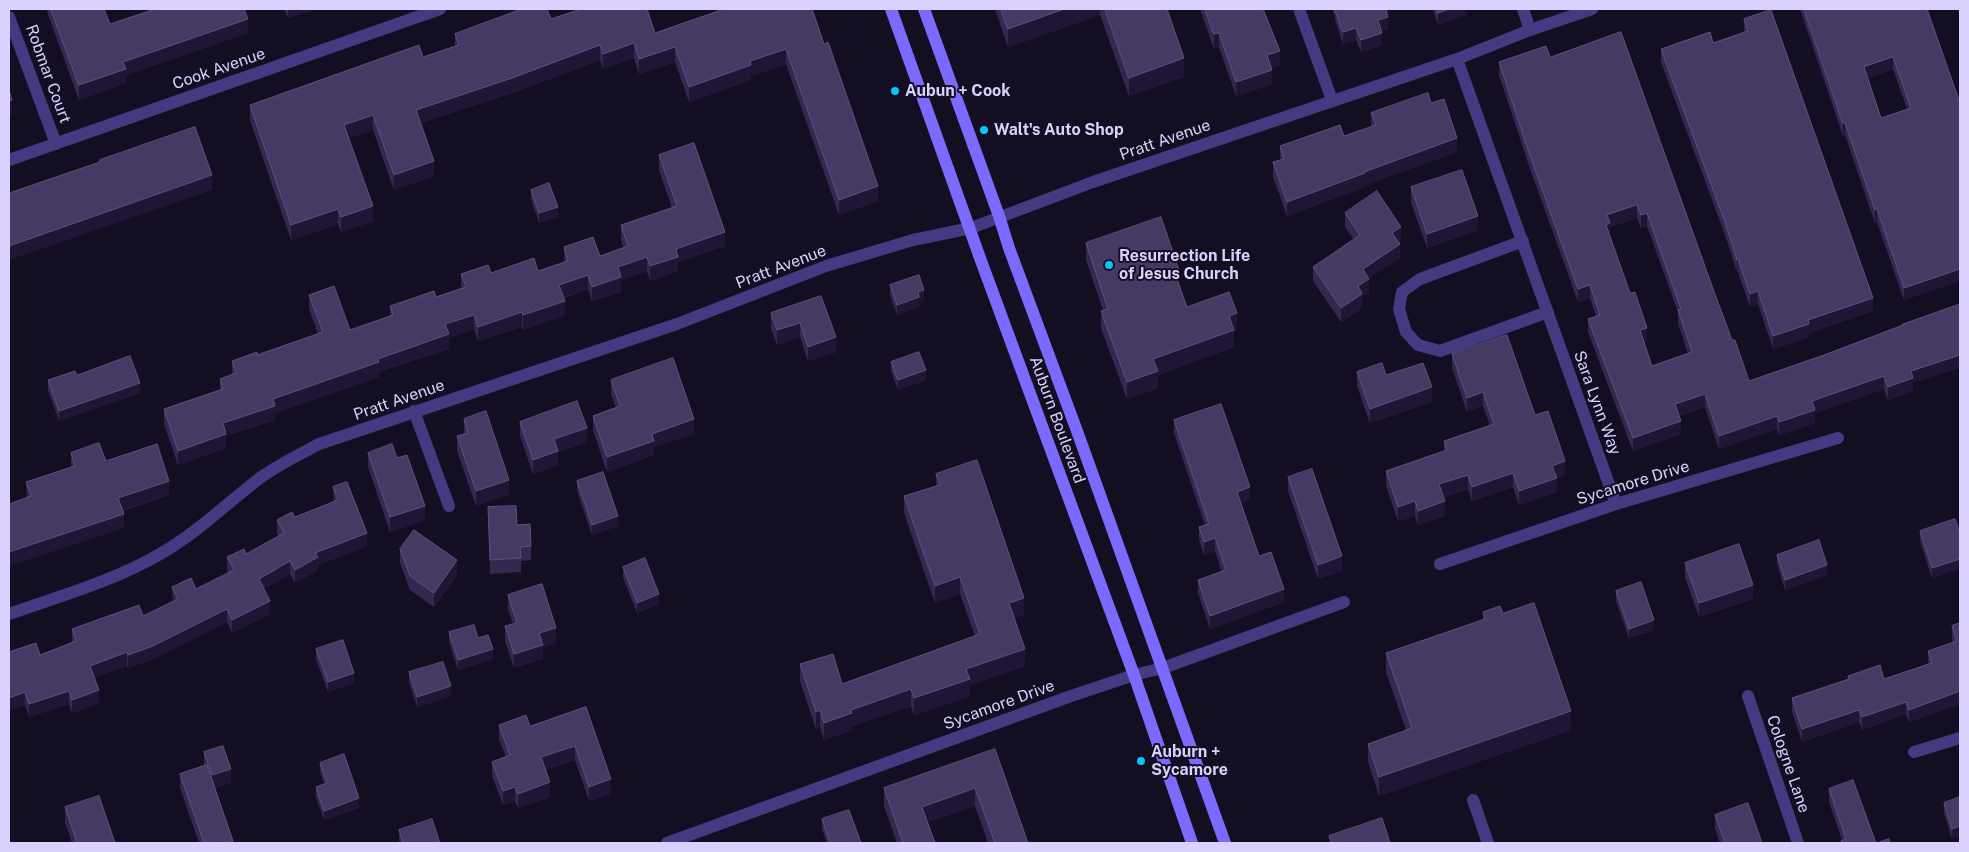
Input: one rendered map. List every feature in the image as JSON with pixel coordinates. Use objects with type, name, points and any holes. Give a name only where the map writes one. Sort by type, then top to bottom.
[{"type":"main road","name":"Auburn Boulevard","points":[[891,9],[1134,675],[1192,843]]},
{"type":"main road","points":[[919,9],[931,26]]},
{"type":"main road","name":"Auburn Boulevard","points":[[924,9],[1225,843]]},
{"type":"street","name":"Cook Avenue","points":[[9,160],[440,9]]},
{"type":"street","points":[[1299,9],[1332,100]]},
{"type":"street","points":[[1523,9],[1530,30]]},
{"type":"street","name":"Pratt Avenue","points":[[9,614],[128,571],[161,554],[192,533],[283,462],[319,444],[677,324],[826,266],[913,240],[971,228],[999,216],[1332,100],[1457,59],[1530,30],[1592,9]]},
{"type":"street","name":"Robmar Court","points":[[9,17],[56,144]]},
{"type":"street","name":"Sara Lynn Way","points":[[1457,59],[1616,504]]},
{"type":"street","points":[[1522,240],[1420,279],[1402,292],[1399,309],[1406,332],[1418,345],[1440,351],[1548,312]]},
{"type":"street","points":[[414,411],[448,506]]},
{"type":"street","name":"Sycamore Drive","points":[[1440,564],[1616,504],[1838,438]]},
{"type":"street","name":"Sycamore Drive","points":[[667,843],[1134,675],[1163,668],[1344,602]]},
{"type":"street","name":"Cologne Lane","points":[[1748,696],[1798,843]]},
{"type":"street","points":[[1914,752],[1960,738]]},
{"type":"street","points":[[1472,800],[1488,843]]},
{"type":"building","points":[[51,9],[104,9],[110,24],[155,9],[244,9],[248,19],[123,62],[126,69],[79,85]]},
{"type":"building","points":[[522,9],[547,9],[551,19],[581,9],[647,9],[655,33],[724,9],[812,9],[824,44],[828,42],[878,186],[839,200],[786,49],[750,61],[751,65],[689,87],[675,47],[639,59],[634,43],[603,54],[600,45],[515,77],[416,110],[434,161],[394,175],[373,115],[344,125],[373,206],[341,217],[338,209],[291,225],[250,105],[419,45],[423,57],[459,45],[455,34]]},
{"type":"building","points":[[1001,9],[1064,9],[1008,29]]},
{"type":"building","points":[[1105,9],[1167,9],[1184,58],[1129,78]]},
{"type":"building","points":[[1205,9],[1263,9],[1280,51],[1267,55],[1272,70],[1236,82],[1219,33],[1214,34]]},
{"type":"building","points":[[1335,9],[1386,9],[1388,17],[1378,20],[1382,33],[1361,40],[1356,28],[1343,32]]},
{"type":"building","points":[[1437,9],[1449,9],[1438,13]]},
{"type":"building","points":[[1804,9],[1927,9],[1960,103],[1960,269],[1904,288],[1877,209],[1875,210],[1845,123],[1843,123]],"holes":[[[1893,57],[1911,108],[1881,118],[1864,67]]]},
{"type":"building","points":[[1771,10],[1873,298],[1808,320],[1809,324],[1773,336],[1758,291],[1750,294],[1661,49],[1710,32],[1713,43],[1748,31],[1744,19]]},
{"type":"building","points":[[1621,32],[1716,297],[1732,340],[1735,340],[1749,381],[1960,304],[1960,355],[1911,371],[1913,378],[1888,387],[1884,376],[1812,401],[1815,410],[1779,422],[1777,416],[1719,436],[1705,394],[1675,404],[1681,421],[1633,438],[1588,319],[1600,315],[1590,285],[1578,289],[1528,150],[1499,62],[1546,46],[1550,57]],"holes":[[[1637,205],[1641,215],[1647,213],[1681,309],[1678,310],[1692,352],[1652,366],[1640,330],[1647,328],[1635,292],[1630,293],[1606,225],[1610,223],[1607,215]]]},
{"type":"building","points":[[9,90],[12,100],[9,101]]},
{"type":"building","points":[[1428,93],[1431,103],[1444,99],[1457,138],[1287,202],[1273,162],[1284,159],[1280,146],[1340,125],[1344,136],[1376,125],[1371,113]]},
{"type":"building","points":[[195,127],[212,175],[9,246],[9,193]]},
{"type":"building","points":[[694,143],[725,232],[676,249],[678,257],[650,266],[647,257],[618,267],[621,277],[592,287],[588,275],[559,285],[565,301],[523,315],[522,312],[478,327],[474,315],[445,324],[449,334],[378,359],[379,362],[273,399],[275,406],[223,423],[226,434],[178,451],[164,409],[223,389],[220,379],[236,373],[232,361],[257,352],[257,355],[323,332],[309,295],[334,286],[350,330],[393,315],[390,306],[434,291],[436,297],[466,287],[461,274],[488,265],[491,273],[534,258],[538,271],[568,261],[564,247],[593,237],[600,256],[628,246],[621,225],[677,206],[659,155]]},
{"type":"building","points":[[1462,170],[1478,216],[1427,234],[1411,187]]},
{"type":"building","points":[[549,183],[558,207],[539,213],[531,190]]},
{"type":"building","points":[[1377,191],[1401,227],[1392,233],[1400,244],[1363,269],[1369,279],[1358,286],[1362,294],[1341,308],[1313,267],[1360,235],[1345,213]]},
{"type":"building","points":[[1161,217],[1179,270],[1174,271],[1187,307],[1229,292],[1237,313],[1229,316],[1234,330],[1153,359],[1158,371],[1127,382],[1101,311],[1108,309],[1086,243]]},
{"type":"building","points":[[919,275],[924,290],[918,292],[919,297],[897,305],[890,285]]},
{"type":"building","points":[[821,296],[836,337],[808,347],[800,323],[777,330],[771,313]]},
{"type":"building","points":[[1507,335],[1535,415],[1548,411],[1565,461],[1552,466],[1557,478],[1519,491],[1513,473],[1472,487],[1468,475],[1439,484],[1445,501],[1418,511],[1415,501],[1398,507],[1386,471],[1447,450],[1444,441],[1494,424],[1483,392],[1467,398],[1452,354]]},
{"type":"building","points":[[919,352],[926,370],[898,380],[891,362]]},
{"type":"building","points":[[130,356],[140,383],[59,411],[48,380],[75,371],[77,375]]},
{"type":"building","points":[[673,358],[694,419],[652,434],[654,441],[607,457],[593,416],[620,406],[611,380]]},
{"type":"building","points":[[1382,363],[1386,375],[1423,363],[1432,387],[1370,409],[1357,372]]},
{"type":"building","points":[[577,401],[587,428],[554,439],[558,451],[533,460],[520,422]]},
{"type":"building","points":[[1221,404],[1250,487],[1237,492],[1259,556],[1271,552],[1284,589],[1210,616],[1198,580],[1226,570],[1215,538],[1204,542],[1199,527],[1209,524],[1174,420]]},
{"type":"building","points":[[486,411],[509,480],[476,491],[457,436],[468,433],[464,419]]},
{"type":"building","points":[[99,443],[106,461],[157,444],[169,481],[118,498],[124,514],[9,552],[9,504],[31,496],[26,482],[75,466],[71,453]]},
{"type":"building","points":[[392,444],[397,458],[407,455],[425,506],[390,517],[368,453]]},
{"type":"building","points":[[977,460],[1024,598],[1009,603],[1025,649],[966,669],[970,679],[914,698],[911,689],[851,710],[852,713],[824,723],[820,710],[816,712],[800,664],[833,654],[842,684],[980,634],[960,577],[935,586],[904,496],[940,485],[936,474]]},
{"type":"building","points":[[1312,469],[1342,556],[1318,565],[1288,477]]},
{"type":"building","points":[[603,472],[618,516],[592,525],[577,481]]},
{"type":"building","points":[[347,482],[367,533],[315,553],[318,557],[295,570],[290,561],[259,579],[270,601],[232,620],[227,609],[153,646],[128,655],[127,652],[90,666],[99,690],[72,700],[69,691],[29,704],[25,692],[9,698],[9,652],[36,643],[40,655],[76,641],[72,629],[139,605],[143,616],[178,599],[172,587],[191,578],[196,589],[234,570],[227,557],[244,549],[246,554],[284,533],[277,520],[292,512],[295,517],[338,500],[333,487]]},
{"type":"building","points":[[516,506],[517,525],[530,524],[531,546],[520,547],[521,558],[490,560],[488,507]]},
{"type":"building","points":[[1955,519],[1960,533],[1960,559],[1932,568],[1920,531]]},
{"type":"building","points":[[414,530],[457,560],[434,593],[410,576],[400,549]]},
{"type":"building","points":[[1819,540],[1827,565],[1785,580],[1777,555]]},
{"type":"building","points":[[1739,544],[1753,585],[1699,603],[1685,563]]},
{"type":"building","points":[[645,558],[659,594],[637,603],[623,567]]},
{"type":"building","points":[[1641,582],[1654,620],[1629,629],[1616,591]]},
{"type":"building","points":[[542,584],[556,628],[539,633],[543,645],[514,654],[505,626],[517,623],[508,595]]},
{"type":"building","points":[[1534,603],[1571,711],[1379,777],[1368,744],[1412,728],[1386,653],[1485,619],[1483,612],[1500,606],[1503,613]]},
{"type":"building","points":[[1960,623],[1960,691],[1909,710],[1906,702],[1862,717],[1859,710],[1802,729],[1792,698],[1849,679],[1848,676],[1880,665],[1884,679],[1932,663],[1928,651],[1957,641],[1952,626]]},
{"type":"building","points":[[474,625],[478,638],[488,635],[493,649],[458,660],[449,632]]},
{"type":"building","points":[[343,640],[354,673],[328,682],[316,649]]},
{"type":"building","points":[[443,662],[451,686],[417,697],[409,672]]},
{"type":"building","points":[[586,707],[611,779],[589,787],[575,746],[541,757],[550,782],[518,794],[515,787],[503,791],[492,762],[510,755],[499,725],[526,715],[530,726]]},
{"type":"building","points":[[223,746],[231,769],[212,775],[204,752]]},
{"type":"building","points":[[995,749],[1028,843],[995,843],[975,788],[922,807],[935,843],[903,843],[884,788]]},
{"type":"building","points":[[344,754],[359,798],[324,811],[316,787],[327,783],[320,763]]},
{"type":"building","points":[[207,765],[233,841],[228,843],[204,843],[180,774]]},
{"type":"building","points":[[1853,780],[1876,843],[1842,843],[1841,841],[1846,839],[1829,789]]},
{"type":"building","points":[[99,796],[115,843],[77,843],[65,807]]},
{"type":"building","points":[[1960,797],[1960,826],[1952,829],[1944,803]]},
{"type":"building","points":[[1748,803],[1762,843],[1725,843],[1715,815]]},
{"type":"building","points":[[849,810],[861,843],[830,843],[822,819]]},
{"type":"building","points":[[1382,818],[1390,843],[1331,843],[1329,836]]},
{"type":"building","points":[[432,819],[440,843],[403,843],[399,830]]},
{"type":"building","points":[[1889,839],[1890,843],[1877,843]]},
{"type":"place","name":"Aubun + Cook","points":[[895,91]]},
{"type":"place","name":"Walt's Auto Shop","points":[[984,130]]},
{"type":"place","name":"Resurrection Life of Jesus Church","points":[[1109,265]]},
{"type":"place","name":"Auburn + Sycamore","points":[[1141,761]]}]
